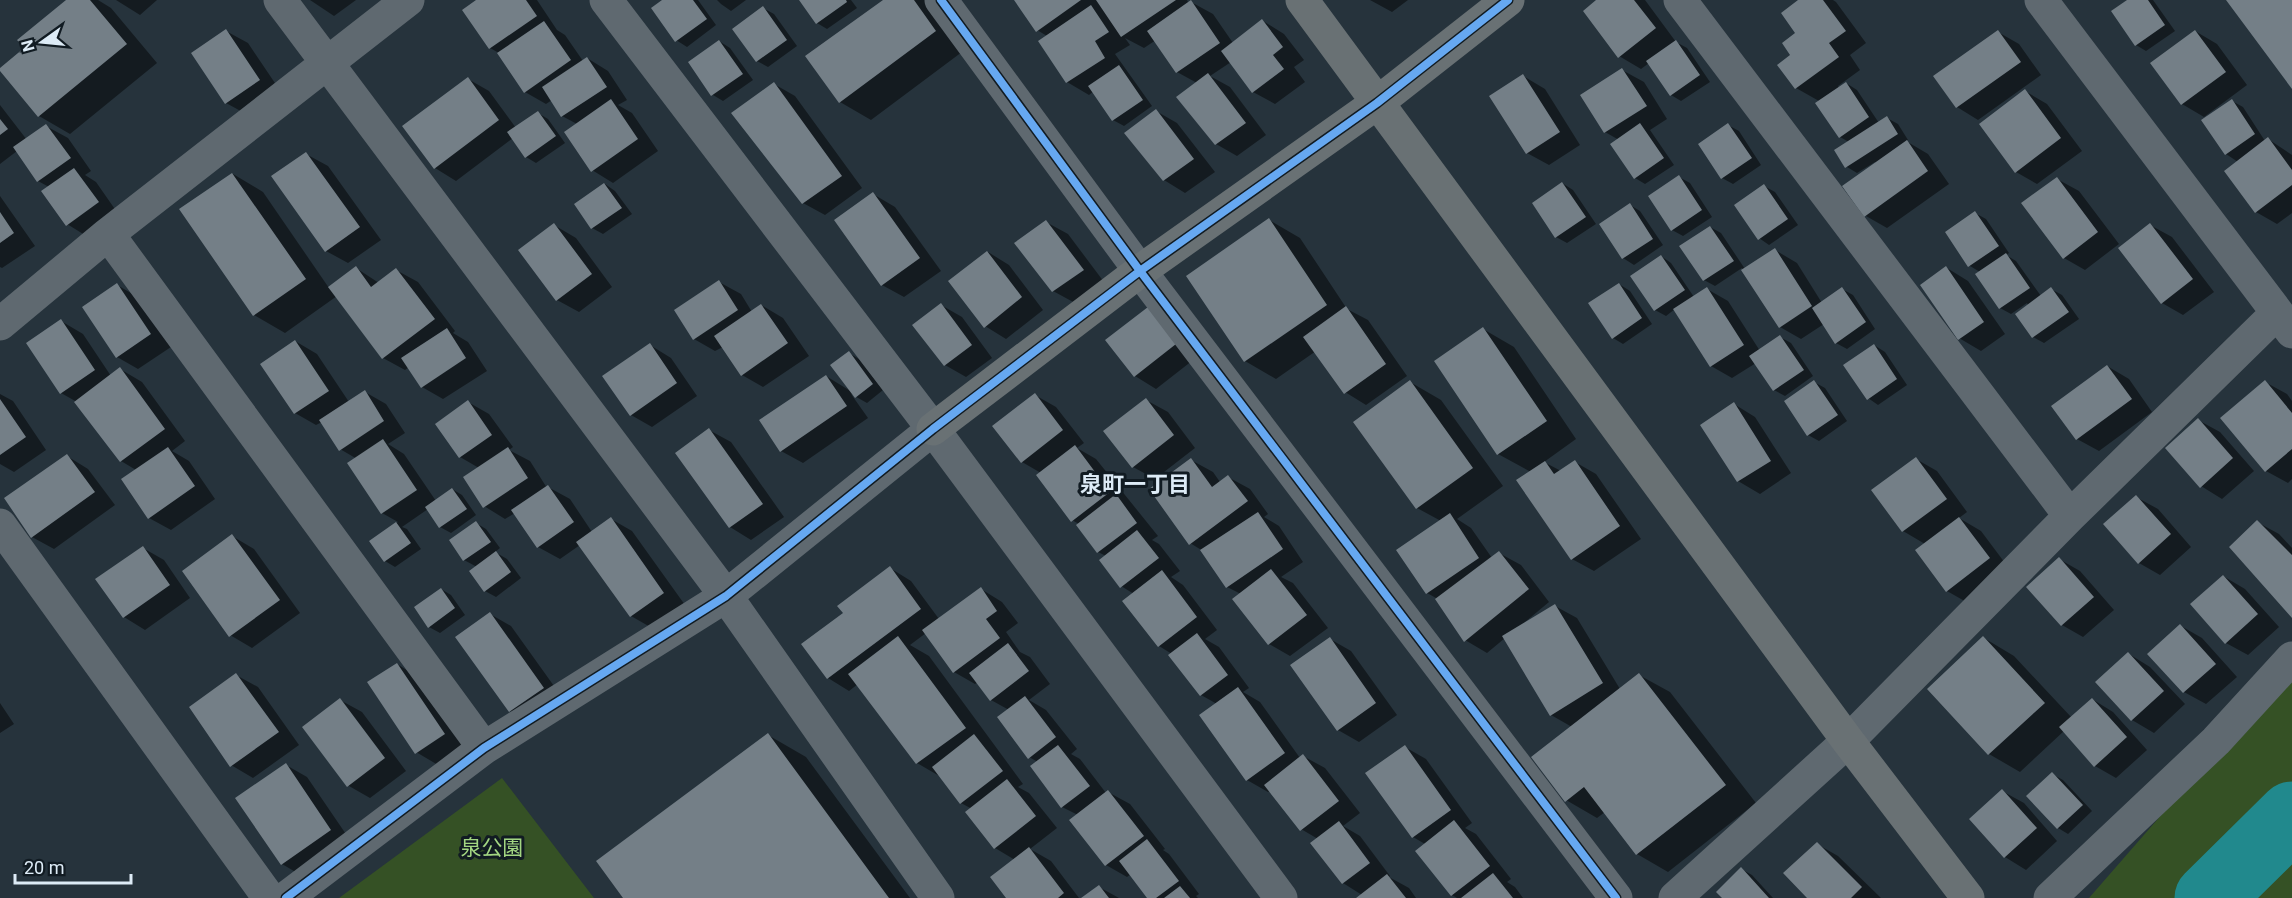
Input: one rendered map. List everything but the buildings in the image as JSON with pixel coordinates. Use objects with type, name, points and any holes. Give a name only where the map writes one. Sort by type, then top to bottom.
[{"type":"street","points":[[280,0],[726,596],[938,898]]},
{"type":"street","points":[[0,324],[108,234],[408,0]]},
{"type":"street","points":[[606,0],[933,429],[1281,898]]},
{"type":"street","points":[[941,0],[1140,271],[1616,898]]},
{"type":"street","points":[[1302,0],[1848,741],[1968,898]]},
{"type":"street","points":[[286,898],[484,748],[726,596],[933,429],[1140,271],[1377,103],[1508,0]]},
{"type":"street","points":[[1680,0],[2070,516]]},
{"type":"street","points":[[1675,898],[1848,741],[2070,516],[2284,322],[2041,0]]},
{"type":"street","points":[[108,234],[484,748]]},
{"type":"street","points":[[0,525],[269,898]]},
{"type":"street","points":[[2050,898],[2216,741],[2292,658]]},
{"type":"green space","points":[[2292,665],[2292,898],[2089,898]]},
{"type":"green space","name":"泉公園","points":[[502,778],[594,898],[339,898]]},
{"type":"waterway","points":[[2209,898],[2292,816]]},
{"type":"cycle path","points":[[941,0],[1140,271],[1616,898]]},
{"type":"cycle path","points":[[286,898],[484,748],[726,596],[933,429],[1140,271],[1377,103],[1508,0]]},
{"type":"district","name":"泉町一丁目","points":[[1135,484]]}]
